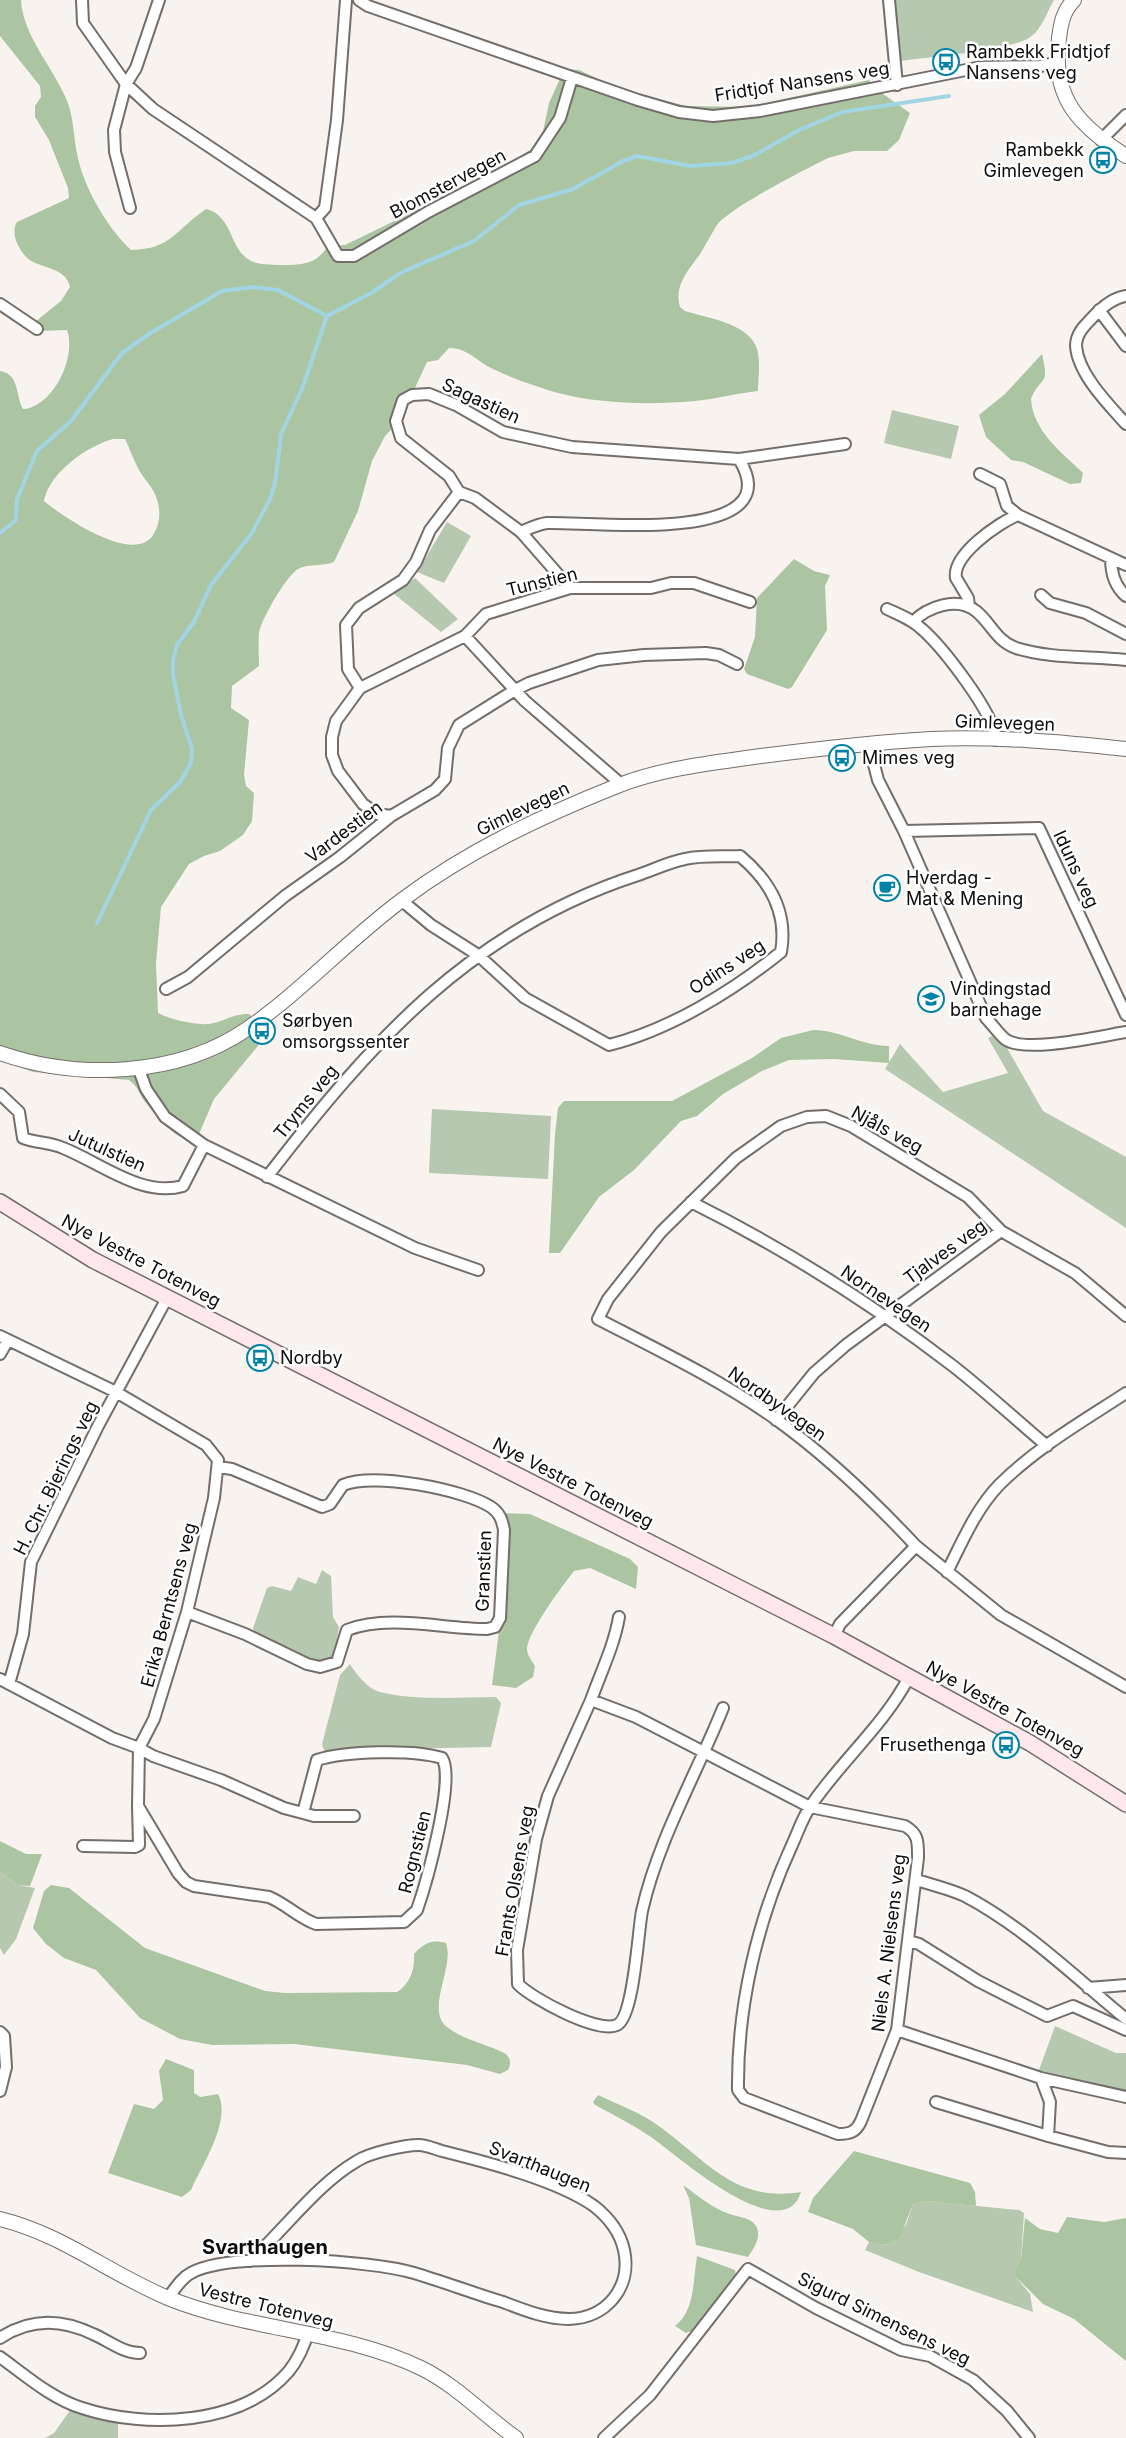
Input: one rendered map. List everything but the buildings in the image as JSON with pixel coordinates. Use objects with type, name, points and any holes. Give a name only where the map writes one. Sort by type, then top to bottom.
[{"type":"main road","name":"Nye Vestre Totenveg","points":[[0,1202],[93,1260],[834,1636],[1030,1743],[1126,1804]]},
{"type":"street","points":[[82,0],[83,23],[126,84],[153,109],[316,218],[325,208],[337,120],[346,0]]},
{"type":"street","points":[[130,208],[115,152],[114,130],[126,84],[136,68],[159,0]]},
{"type":"street","name":"Fridtjof Nansens veg","points":[[359,0],[399,18],[572,78],[679,111],[713,116],[760,111],[981,67],[1056,63]]},
{"type":"street","points":[[889,0],[897,85]]},
{"type":"street","points":[[1074,0],[1065,9],[1056,63],[1071,108],[1088,131],[1126,156]]},
{"type":"street","name":"Blomstervegen","points":[[316,218],[338,256],[354,256],[428,212],[534,156],[561,118],[572,78]]},
{"type":"street","points":[[1101,140],[1126,115]]},
{"type":"street","points":[[1126,296],[1110,302],[1099,310],[1080,331],[1076,345],[1082,366],[1108,405],[1126,424]]},
{"type":"street","points":[[0,304],[37,329]]},
{"type":"street","points":[[1099,310],[1126,346]]},
{"type":"street","name":"Sagastien","points":[[570,588],[521,532],[476,498],[459,492],[449,476],[401,438],[396,421],[403,400],[411,395],[429,394],[456,405],[503,432],[551,444],[740,459],[845,444]]},
{"type":"street","points":[[521,532],[548,523],[688,523],[726,515],[742,505],[749,486],[740,459]]},
{"type":"street","points":[[980,474],[1000,484],[1007,506],[1018,515],[1126,565]]},
{"type":"street","points":[[360,688],[348,669],[346,625],[359,608],[403,580],[416,562],[430,530],[459,492]]},
{"type":"street","points":[[969,607],[968,598],[956,578],[958,563],[965,553],[986,535],[1018,515]]},
{"type":"street","points":[[1111,558],[1111,570],[1116,583],[1126,596]]},
{"type":"street","name":"Tunstien","points":[[391,816],[377,814],[363,804],[338,771],[332,755],[332,737],[336,721],[360,688],[465,636],[486,615],[570,588],[651,588],[671,583],[694,583],[750,602]]},
{"type":"street","points":[[1041,596],[1050,603],[1086,613],[1126,634]]},
{"type":"street","points":[[913,622],[922,612],[934,606],[969,607],[975,610],[1000,640],[1017,648],[1126,660]]},
{"type":"street","points":[[887,609],[913,622],[935,642],[979,699],[990,717],[996,740]]},
{"type":"street","points":[[465,636],[515,690],[621,784]]},
{"type":"street","points":[[515,690],[529,683],[609,659],[706,653],[719,655],[737,664]]},
{"type":"street","name":"Vardestien","points":[[166,989],[188,977],[285,896],[340,857],[391,816],[435,790],[445,779],[448,748],[459,725],[515,690]]},
{"type":"street","name":"Gimlevegen","points":[[0,1053],[61,1068],[97,1070],[138,1067],[200,1053],[245,1031],[401,900],[494,842],[544,817],[621,784],[682,768],[932,739],[996,740],[1126,749]]},
{"type":"street","points":[[869,745],[878,780],[904,831],[986,1018],[1006,1040],[1022,1044],[1126,1032]]},
{"type":"street","name":"Iduns veg","points":[[904,831],[1039,828],[1126,1015]]},
{"type":"street","name":"Odins veg","points":[[401,900],[431,925],[478,955],[525,998],[609,1045],[638,1037],[676,1020],[759,970],[781,952],[784,936],[781,913],[767,885],[740,856],[686,859],[601,887],[550,911],[478,955]]},
{"type":"street","name":"Tryms veg","points":[[267,1177],[321,1107],[369,1053],[429,992],[478,955]]},
{"type":"street","points":[[138,1067],[146,1089],[165,1117],[204,1145],[415,1248],[478,1270]]},
{"type":"street","name":"Jutulstien","points":[[0,1094],[19,1112],[22,1137],[60,1147],[125,1179],[144,1185],[175,1189],[183,1186],[204,1145]]},
{"type":"street","name":"Njåls veg","points":[[598,1319],[608,1299],[661,1232],[736,1158],[781,1126],[807,1117],[826,1116],[851,1126],[968,1197],[1001,1231],[1076,1273],[1126,1316]]},
{"type":"street","name":"Nornevegen","points":[[690,1202],[773,1245],[885,1316],[954,1367],[1047,1446]]},
{"type":"street","name":"Tjalves veg","points":[[776,1420],[814,1373],[885,1316],[1001,1231]]},
{"type":"street","name":"H. Chr. Bjerings veg","points":[[4,1682],[23,1634],[31,1562],[116,1392],[167,1298]]},
{"type":"street","name":"Nordbyvegen","points":[[598,1319],[695,1369],[776,1420],[855,1484],[916,1546],[1001,1615],[1126,1687]]},
{"type":"street","points":[[0,1354],[4,1338],[116,1392],[206,1445],[214,1452],[218,1467]]},
{"type":"street","points":[[947,1572],[975,1517],[999,1485],[1047,1446],[1126,1393]]},
{"type":"street","name":"Erika Berntsens veg","points":[[139,1748],[154,1719],[188,1612],[218,1467]]},
{"type":"street","name":"Granstien","points":[[188,1612],[245,1634],[308,1664],[320,1667],[338,1662],[347,1630],[356,1626],[407,1623],[487,1629],[495,1627],[500,1618],[504,1530],[500,1516],[491,1507],[423,1485],[364,1481],[343,1485],[330,1504],[322,1507],[232,1469],[218,1467]]},
{"type":"street","points":[[834,1636],[840,1624],[916,1546]]},
{"type":"street","points":[[619,1617],[615,1641],[605,1659],[591,1700],[636,1717],[810,1807]]},
{"type":"street","name":"Niels A. Nielsens veg","points":[[810,1807],[892,1823],[914,1831],[918,1839],[917,1880],[897,2030],[857,2130],[849,2134],[838,2134],[749,2101],[738,2090],[741,2031],[757,1945],[778,1875],[810,1807],[833,1775],[888,1712],[909,1677]]},
{"type":"street","points":[[4,1682],[112,1738],[153,1756],[221,1780],[284,1808],[314,1816],[354,1816]]},
{"type":"street","name":"Frants Olsens veg","points":[[591,1700],[548,1796],[536,1839],[517,1950],[518,1984],[525,1992],[575,2017],[607,2026],[617,2025],[625,2015],[642,1911],[660,1850],[723,1708]]},
{"type":"street","points":[[83,1846],[135,1847],[139,1845],[139,1748]]},
{"type":"street","name":"Rognstien","points":[[138,1806],[186,1882],[269,1897],[316,1924],[404,1922],[417,1910],[422,1896],[447,1790],[447,1764],[442,1758],[420,1754],[332,1755],[316,1760],[303,1813]]},
{"type":"street","points":[[917,1880],[962,1895],[979,1905],[1026,1937],[1126,2019]]},
{"type":"street","points":[[909,1941],[919,1944],[978,1981],[1047,2016],[1073,2006],[1126,2030]]},
{"type":"street","points":[[1088,1988],[1126,1985]]},
{"type":"street","points":[[897,2030],[1041,2078],[1126,2097]]},
{"type":"street","points":[[0,2032],[4,2036],[6,2067],[0,2091]]},
{"type":"street","points":[[1041,2078],[1050,2102],[1048,2136]]},
{"type":"street","points":[[936,2102],[1048,2136],[1108,2152],[1126,2153]]},
{"type":"street","name":"Svarthaugen","points":[[168,2298],[183,2278],[192,2272],[231,2262],[341,2260],[410,2272],[535,2313],[568,2319],[591,2316],[608,2305],[621,2286],[626,2267],[623,2245],[612,2224],[587,2202],[529,2177],[468,2156],[420,2145],[358,2159],[331,2181],[250,2261]]},
{"type":"street","name":"Vestre Totenveg","points":[[0,2219],[40,2231],[168,2298],[210,2312],[380,2352],[423,2369],[516,2438]]},
{"type":"street","name":"Sigurd Simensens veg","points":[[604,2438],[644,2402],[748,2269],[816,2308],[901,2350],[930,2356],[973,2380],[1007,2411],[1029,2438]]},
{"type":"street","points":[[0,2338],[49,2321],[93,2334],[131,2353],[140,2353]]},
{"type":"street","points":[[0,2357],[51,2393],[80,2408],[131,2418],[183,2417],[225,2410],[270,2388],[294,2364],[308,2334]]},
{"type":"green space","points":[[0,0],[21,0],[32,38],[68,103],[77,154],[85,180],[97,206],[113,230],[131,250],[145,249],[165,242],[206,209],[216,213],[223,220],[243,255],[251,261],[262,264],[303,264],[314,260],[328,248],[345,245],[497,171],[530,150],[543,131],[549,103],[563,72],[567,69],[579,70],[620,89],[686,106],[748,107],[869,80],[876,89],[910,113],[899,140],[887,151],[854,151],[828,158],[736,209],[717,225],[685,275],[679,293],[680,307],[685,311],[737,327],[753,340],[759,359],[758,391],[678,402],[608,401],[574,397],[532,385],[497,371],[455,348],[449,348],[438,360],[427,362],[400,420],[385,436],[372,461],[358,511],[334,562],[302,567],[287,580],[264,618],[259,633],[259,666],[232,686],[231,708],[249,720],[244,775],[246,786],[254,793],[252,821],[243,835],[220,851],[189,864],[161,907],[156,963],[158,1013],[183,1022],[203,1024],[249,1014],[261,1024],[262,1041],[214,1099],[199,1134],[190,1140],[177,1135],[165,1125],[129,1080],[33,1072],[0,1060],[0,371],[11,376],[23,409],[44,400],[53,390],[60,379],[69,353],[67,330],[39,331],[35,322],[61,301],[70,287],[68,281],[60,273],[33,262],[24,255],[15,238],[17,222],[69,198],[68,188],[49,140],[35,117],[35,106],[41,97],[40,86],[0,36]],"holes":[[[113,439],[125,439],[140,472],[156,495],[159,513],[153,535],[144,543],[131,545],[115,542],[82,527],[44,501],[53,480],[81,454]]]},
{"type":"green space","points":[[893,0],[1054,0],[1037,31],[1018,43],[986,50],[901,61]]},
{"type":"green space","points":[[1042,354],[1045,377],[1031,399],[1033,411],[1043,431],[1057,449],[1083,473],[1081,483],[1070,484],[1023,462],[1011,460],[986,437],[979,415],[1005,394]]},
{"type":"green space","points":[[892,410],[959,426],[951,459],[884,443]]},
{"type":"green space","points":[[447,522],[471,536],[444,583],[417,572]]},
{"type":"green space","points":[[794,559],[814,571],[830,575],[825,586],[827,630],[792,687],[788,689],[747,674],[744,669],[755,637],[757,598]]},
{"type":"green space","points":[[415,578],[458,619],[441,632],[393,593]]},
{"type":"green space","points":[[813,1030],[832,1032],[870,1044],[889,1046],[889,1063],[834,1059],[789,1060],[762,1071],[723,1094],[697,1116],[681,1121],[634,1170],[599,1197],[560,1253],[549,1253],[555,1134],[558,1108],[564,1101],[672,1101],[752,1058],[781,1038]]},
{"type":"green space","points":[[992,1036],[1007,1048],[1043,1111],[1126,1157],[1126,1228],[885,1069],[900,1044],[943,1092],[1008,1073],[988,1038]]},
{"type":"green space","points":[[432,1109],[551,1116],[548,1179],[429,1173]]},
{"type":"green space","points":[[496,1513],[530,1514],[630,1559],[638,1567],[636,1589],[590,1568],[574,1571],[546,1609],[529,1642],[527,1651],[535,1666],[533,1677],[516,1688],[492,1685],[501,1616],[502,1548]]},
{"type":"green space","points":[[322,1570],[331,1576],[333,1617],[339,1627],[335,1655],[329,1662],[316,1662],[256,1636],[253,1628],[267,1588],[272,1586],[291,1591],[298,1577],[316,1584]]},
{"type":"green space","points":[[350,1664],[367,1684],[380,1692],[423,1698],[496,1697],[501,1703],[491,1747],[348,1750],[325,1753],[322,1744],[340,1675]]},
{"type":"green space","points":[[0,1841],[26,1854],[42,1854],[30,1886],[18,1885],[0,1872]]},
{"type":"green space","points":[[0,1872],[18,1885],[35,1888],[16,1939],[4,1955],[0,1948]]},
{"type":"green space","points":[[51,1885],[69,1888],[145,1948],[265,1991],[285,1993],[397,1992],[411,1976],[414,1954],[418,1950],[432,1942],[446,1943],[447,1964],[439,1999],[441,2019],[447,2027],[460,2035],[506,2054],[510,2060],[509,2068],[500,2074],[467,2065],[294,2044],[212,2045],[180,2039],[140,2018],[96,1970],[64,1958],[46,1944],[33,1928],[44,1891]]},
{"type":"green space","points":[[1055,2026],[1116,2053],[1126,2053],[1126,2094],[1039,2070]]},
{"type":"green space","points":[[166,2059],[194,2070],[194,2093],[200,2097],[218,2094],[221,2105],[219,2129],[214,2142],[191,2190],[182,2197],[108,2173],[134,2104],[154,2109],[163,2100],[159,2071]]},
{"type":"green space","points":[[598,2095],[649,2120],[674,2137],[706,2164],[738,2185],[777,2194],[801,2192],[790,2207],[773,2210],[751,2204],[703,2177],[651,2137],[595,2105],[593,2102]]},
{"type":"green space","points":[[854,2151],[970,2183],[975,2192],[976,2206],[926,2201],[913,2204],[900,2237],[885,2245],[869,2242],[853,2229],[808,2212],[813,2198]]},
{"type":"green space","points":[[683,2185],[715,2208],[754,2223],[758,2230],[758,2238],[748,2257],[696,2245],[689,2198]]},
{"type":"green space","points":[[926,2201],[1019,2210],[1024,2213],[1021,2260],[1016,2267],[1016,2277],[1030,2294],[1033,2312],[919,2272],[865,2250],[869,2242],[886,2245],[906,2225],[913,2204]]},
{"type":"green space","points":[[1067,2217],[1104,2222],[1126,2218],[1126,2361],[1074,2319],[1043,2304],[1016,2277],[1016,2267],[1021,2260],[1025,2218],[1040,2229],[1058,2233]]},
{"type":"green space","points":[[697,2256],[735,2270],[736,2276],[694,2330],[686,2333],[675,2326],[682,2320],[690,2304]]},
{"type":"green space","points":[[71,2409],[118,2423],[118,2438],[45,2438],[54,2433]]},
{"type":"waterway","points":[[0,533],[16,520],[17,499],[37,451],[71,421],[122,353],[149,334],[222,291],[252,287],[278,290],[327,316],[373,292],[400,273],[474,241],[519,205],[573,189],[623,161],[637,156],[690,166],[732,163],[755,155],[797,131],[842,112],[949,96]]},
{"type":"waterway","points":[[97,923],[151,810],[180,782],[191,763],[192,749],[181,715],[173,675],[173,659],[177,645],[194,622],[211,585],[252,533],[270,499],[275,484],[281,434],[302,389],[327,316]]},
{"type":"place","name":"Rambekk Fridtjof Nansens veg","points":[[946,62]]},
{"type":"place","name":"Rambekk Gimlevegen","points":[[1103,160]]},
{"type":"place","name":"Mimes veg","points":[[842,758]]},
{"type":"place","name":"Hverdag - Mat & Mening","points":[[887,888]]},
{"type":"place","name":"Vindingstad barnehage","points":[[931,999]]},
{"type":"place","name":"Sørbyen omsorgssenter","points":[[262,1031]]},
{"type":"place","name":"Nordby","points":[[260,1358]]},
{"type":"place","name":"Frusethenga","points":[[1006,1745]]},
{"type":"district","name":"Svarthaugen","points":[[265,2247]]}]
